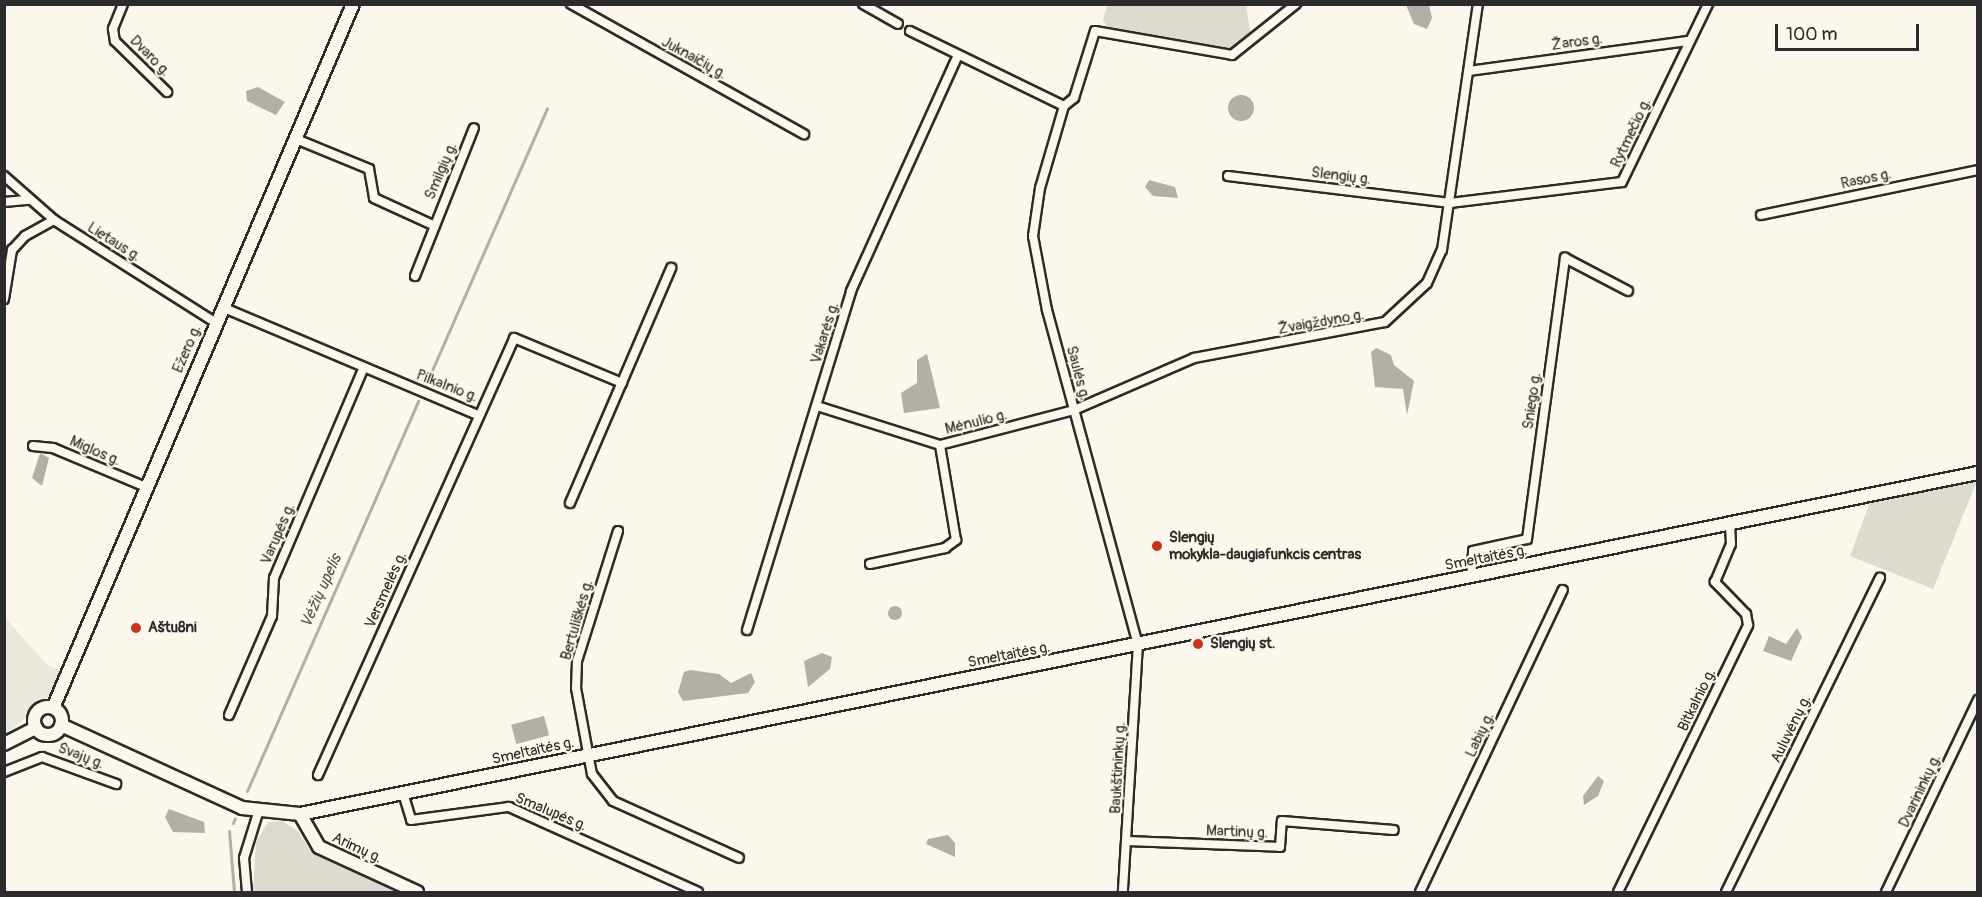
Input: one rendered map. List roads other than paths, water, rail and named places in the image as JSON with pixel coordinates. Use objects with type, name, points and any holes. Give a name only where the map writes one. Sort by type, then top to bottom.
[{"type":"main road","name":"Ežero g.","points":[[53,708],[215,322],[353,4]]},
{"type":"main road","name":"Smeltaitės g.","points":[[61,725],[258,813],[300,814],[1977,473]]},
{"type":"main road","points":[[53,708],[61,725],[49,734],[36,728],[39,710],[53,708]]},
{"type":"main road","points":[[4,744],[36,728]]},
{"type":"main road","name":"Arimų g.","points":[[300,814],[319,847],[417,892]]},
{"type":"street","name":"Dvaro g.","points":[[123,4],[113,29],[115,41],[167,92]]},
{"type":"street","name":"Juknaičių g.","points":[[571,4],[804,134]]},
{"type":"street","points":[[863,4],[898,24]]},
{"type":"street","name":"Saulės g.","points":[[1138,644],[1074,411],[1033,236],[1040,188],[1064,106],[1074,98],[1095,31],[1232,55],[1296,4]]},
{"type":"street","name":"Žvaigždyno g.","points":[[1074,411],[1194,358],[1385,322],[1427,283],[1442,249],[1478,4]]},
{"type":"street","name":"Rytmečio g.","points":[[1450,203],[1622,182],[1708,4]]},
{"type":"street","points":[[910,31],[1064,106]]},
{"type":"street","name":"Žaros g.","points":[[1469,71],[1689,41]]},
{"type":"street","name":"Vakarės g.","points":[[747,630],[817,406],[880,218],[958,55]]},
{"type":"street","name":"Smilgių g.","points":[[415,276],[433,225],[474,128]]},
{"type":"street","name":"Smilgių g.","points":[[296,139],[369,169],[374,198],[433,225]]},
{"type":"street","name":"Rasos g.","points":[[1761,215],[1977,170]]},
{"type":"street","name":"Lietaus g.","points":[[4,176],[54,220],[215,322]]},
{"type":"street","name":"Slengių g.","points":[[1228,176],[1450,203]]},
{"type":"street","points":[[4,202],[29,200]]},
{"type":"street","points":[[4,299],[12,250],[25,236],[54,220]]},
{"type":"street","name":"Sniego g.","points":[[1471,576],[1473,551],[1527,539],[1565,258],[1628,291]]},
{"type":"street","points":[[570,503],[671,268]]},
{"type":"street","name":"Pilkalnio g.","points":[[222,307],[478,415],[514,338],[622,383]]},
{"type":"street","name":"Varupės g.","points":[[229,715],[272,616],[274,578],[363,367]]},
{"type":"street","name":"Mėnulio g.","points":[[817,406],[940,445],[1074,411]]},
{"type":"street","name":"Versmelės g.","points":[[318,775],[478,415]]},
{"type":"street","points":[[870,564],[945,548],[956,540],[958,528],[940,445]]},
{"type":"street","name":"Miglos g.","points":[[33,446],[53,448],[146,488]]},
{"type":"street","name":"Bitkalnio g.","points":[[1618,892],[1748,625],[1746,614],[1715,582],[1731,544],[1730,524]]},
{"type":"street","name":"Bertuliškės g.","points":[[586,755],[577,661],[618,531]]},
{"type":"street","name":"Auluvėnų g.","points":[[1726,892],[1880,578]]},
{"type":"street","name":"Labių g.","points":[[1420,892],[1563,590]]},
{"type":"street","name":"Baukštininkų g.","points":[[1123,892],[1138,644]]},
{"type":"street","name":"Dvarininkų g.","points":[[1886,892],[1977,700]]},
{"type":"street","points":[[586,755],[596,784],[610,799],[739,858]]},
{"type":"street","name":"Svajų g.","points":[[4,772],[42,757],[116,784]]},
{"type":"street","name":"Smalupės g.","points":[[403,793],[411,819],[509,807],[698,892]]},
{"type":"street","points":[[247,892],[244,858],[258,813]]},
{"type":"street","name":"Martinų g.","points":[[1127,841],[1280,847],[1282,821],[1394,830]]},
{"type":"waterway","name":"Vėžių upelis","points":[[426,384],[547,108]]},
{"type":"waterway","name":"Vėžių upelis","points":[[247,791],[418,401]]},
{"type":"waterway","name":"Vėžių upelis","points":[[233,823],[235,818]]},
{"type":"waterway","name":"Vėžių upelis","points":[[229,831],[234,892]]},
{"type":"place","name":"Slengių mokykla-daugiafunkcis centras","points":[[1157,546]]},
{"type":"place","name":"Aštu8ni","points":[[136,628]]},
{"type":"place","name":"Slengių st.","points":[[1198,644]]}]
